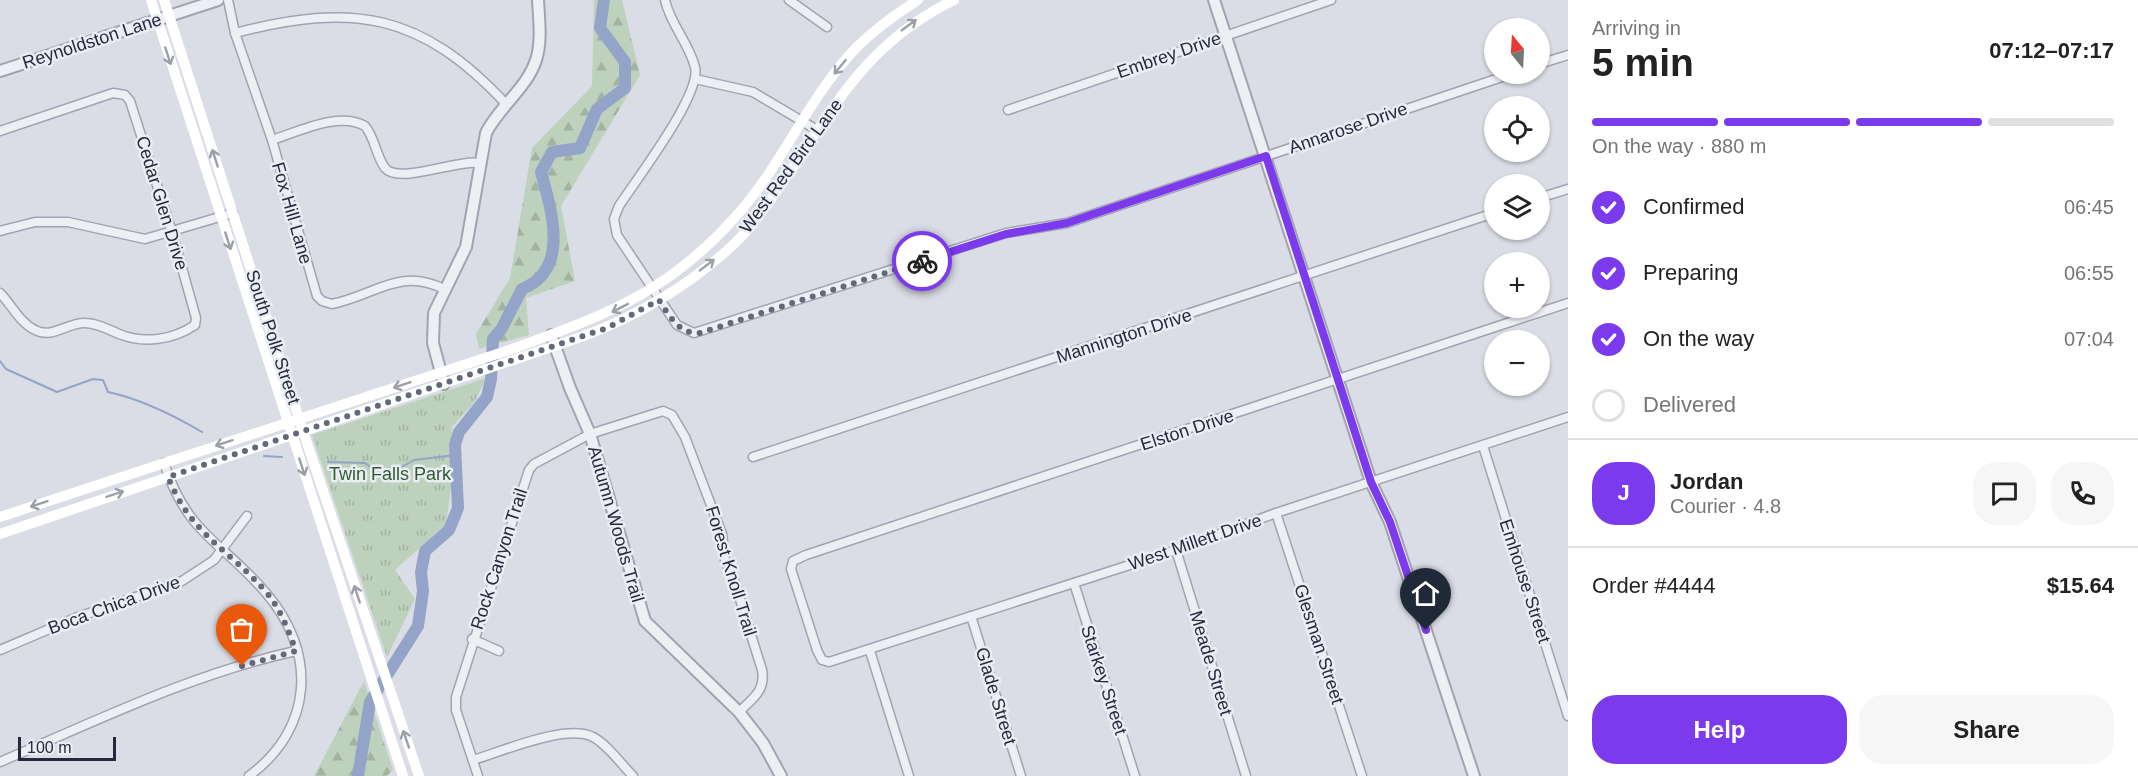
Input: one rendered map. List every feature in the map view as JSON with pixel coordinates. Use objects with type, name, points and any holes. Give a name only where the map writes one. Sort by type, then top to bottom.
[{"type":"main road","name":"South Polk Street","points":[[151,0],[404,776]]},
{"type":"main road","name":"South Polk Street","points":[[164,0],[303,431],[419,776]]},
{"type":"main road","name":"West Red Bird Lane","points":[[0,534],[475,374],[551,335],[605,315],[652,289],[690,261],[726,228],[746,205],[856,47],[889,19],[918,0]]},
{"type":"main road","name":"West Red Bird Lane","points":[[0,517],[472,362],[555,346],[607,328],[659,300],[735,243],[769,202],[817,130],[870,58],[916,20],[954,0]]},
{"type":"main road","points":[[856,47],[870,58]]},
{"type":"street","name":"Reynoldston Lane","points":[[0,71],[218,0]]},
{"type":"street","name":"Fox Hill Lane","points":[[228,0],[235,33],[272,140],[314,287],[322,301],[338,303],[407,279],[423,280],[444,290]]},
{"type":"street","points":[[444,384],[440,373],[433,327],[436,306],[466,247],[486,133],[530,73],[536,60],[539,36],[538,0]]},
{"type":"street","points":[[664,0],[692,58],[696,70],[694,79],[753,92],[817,130]]},
{"type":"street","points":[[789,0],[827,27]]},
{"type":"street","points":[[1214,0],[1371,482],[1390,522],[1474,776]]},
{"type":"street","name":"Embrey Drive","points":[[1008,110],[1331,0]]},
{"type":"street","points":[[235,33],[313,18],[357,17],[375,21],[416,35],[448,51],[481,77],[506,104]]},
{"type":"street","points":[[1550,60],[1568,54]]},
{"type":"street","name":"Annarose Drive","points":[[694,79],[690,95],[619,206],[615,216],[618,235],[677,325],[689,332],[700,333],[1006,234],[1067,223],[1484,83]]},
{"type":"street","name":"Cedar Glen Drive","points":[[0,131],[120,92],[130,101],[172,232],[196,318],[195,325],[187,330],[143,340],[88,323],[75,324],[58,331],[39,332],[27,324],[0,293]]},
{"type":"street","points":[[272,140],[337,121],[350,121],[365,126],[384,166],[396,175],[416,174],[455,163],[480,163]]},
{"type":"street","points":[[1550,195],[1568,189]]},
{"type":"street","points":[[0,231],[35,222],[51,221],[93,226],[145,239],[233,213]]},
{"type":"street","name":"Mannington Drive","points":[[753,457],[1484,216]]},
{"type":"street","name":"Elston Drive","points":[[822,660],[790,569],[793,561],[1568,303]]},
{"type":"street","name":"Autumn Woods Trail","points":[[551,335],[590,434],[645,621],[739,712],[763,743],[781,776]]},
{"type":"street","name":"Forest Knoll Trail","points":[[650,416],[663,411],[672,415],[676,421],[722,534],[725,560],[734,580],[764,680],[760,692],[739,712]]},
{"type":"street","name":"Rock Canyon Trail","points":[[477,776],[455,704],[458,685],[530,470],[534,464],[590,434],[650,416]]},
{"type":"street","name":"West Millett Drive","points":[[822,660],[829,662],[870,651],[1568,417]]},
{"type":"street","name":"Emhouse Street","points":[[1483,446],[1568,716]]},
{"type":"street","points":[[164,463],[177,498],[192,522],[267,593],[284,618],[296,651],[303,686],[296,717],[262,765],[249,776]]},
{"type":"street","name":"Glesman Street","points":[[1276,513],[1362,776]]},
{"type":"street","name":"Boca Chica Drive","points":[[0,650],[75,618],[182,581],[206,566],[221,551],[247,516]]},
{"type":"street","name":"Meade Street","points":[[1176,550],[1246,776]]},
{"type":"street","name":"Starkey Street","points":[[1074,583],[1135,776]]},
{"type":"street","name":"Glade Street","points":[[972,616],[1021,776]]},
{"type":"street","points":[[472,639],[499,651]]},
{"type":"street","points":[[0,762],[152,698],[248,664],[296,651]]},
{"type":"street","points":[[870,651],[909,776]]},
{"type":"street","points":[[472,760],[553,736],[578,734],[600,742],[633,776]]},
{"type":"green space","points":[[594,0],[622,0],[640,75],[561,206],[575,281],[526,298],[529,335],[479,349],[476,334],[510,278],[532,148],[592,86]]},
{"type":"green space","name":"Twin Falls Park","points":[[486,378],[474,403],[452,427],[453,472],[446,524],[395,570],[415,599],[387,657],[312,435]]},
{"type":"green space","points":[[364,681],[393,770],[387,776],[314,776]]},
{"type":"waterway","points":[[358,776],[370,702],[418,626],[423,591],[421,572],[425,551],[449,530],[458,508],[455,445],[459,432],[487,397],[491,379],[493,339],[502,328],[522,289],[537,280],[547,268],[552,254],[554,238],[552,222],[541,172],[552,152],[580,148],[597,109],[625,88],[625,62],[600,28],[604,0]]},
{"type":"waterway","points":[[0,361],[6,369],[57,392],[93,379],[103,380],[108,392],[156,408],[202,432]]},
{"type":"waterway","points":[[328,462],[365,463],[373,469],[400,468],[414,460],[456,455]]},
{"type":"waterway","points":[[264,456],[282,457]]},
{"type":"way so far","points":[[242,666],[296,651],[284,618],[267,593],[192,522],[177,498],[168,477],[607,328],[659,300],[677,325],[689,332],[700,333],[922,261]]},
{"type":"route","points":[[922,261],[1006,234],[1067,223],[1266,156],[1371,482],[1390,522],[1426,630]]}]
